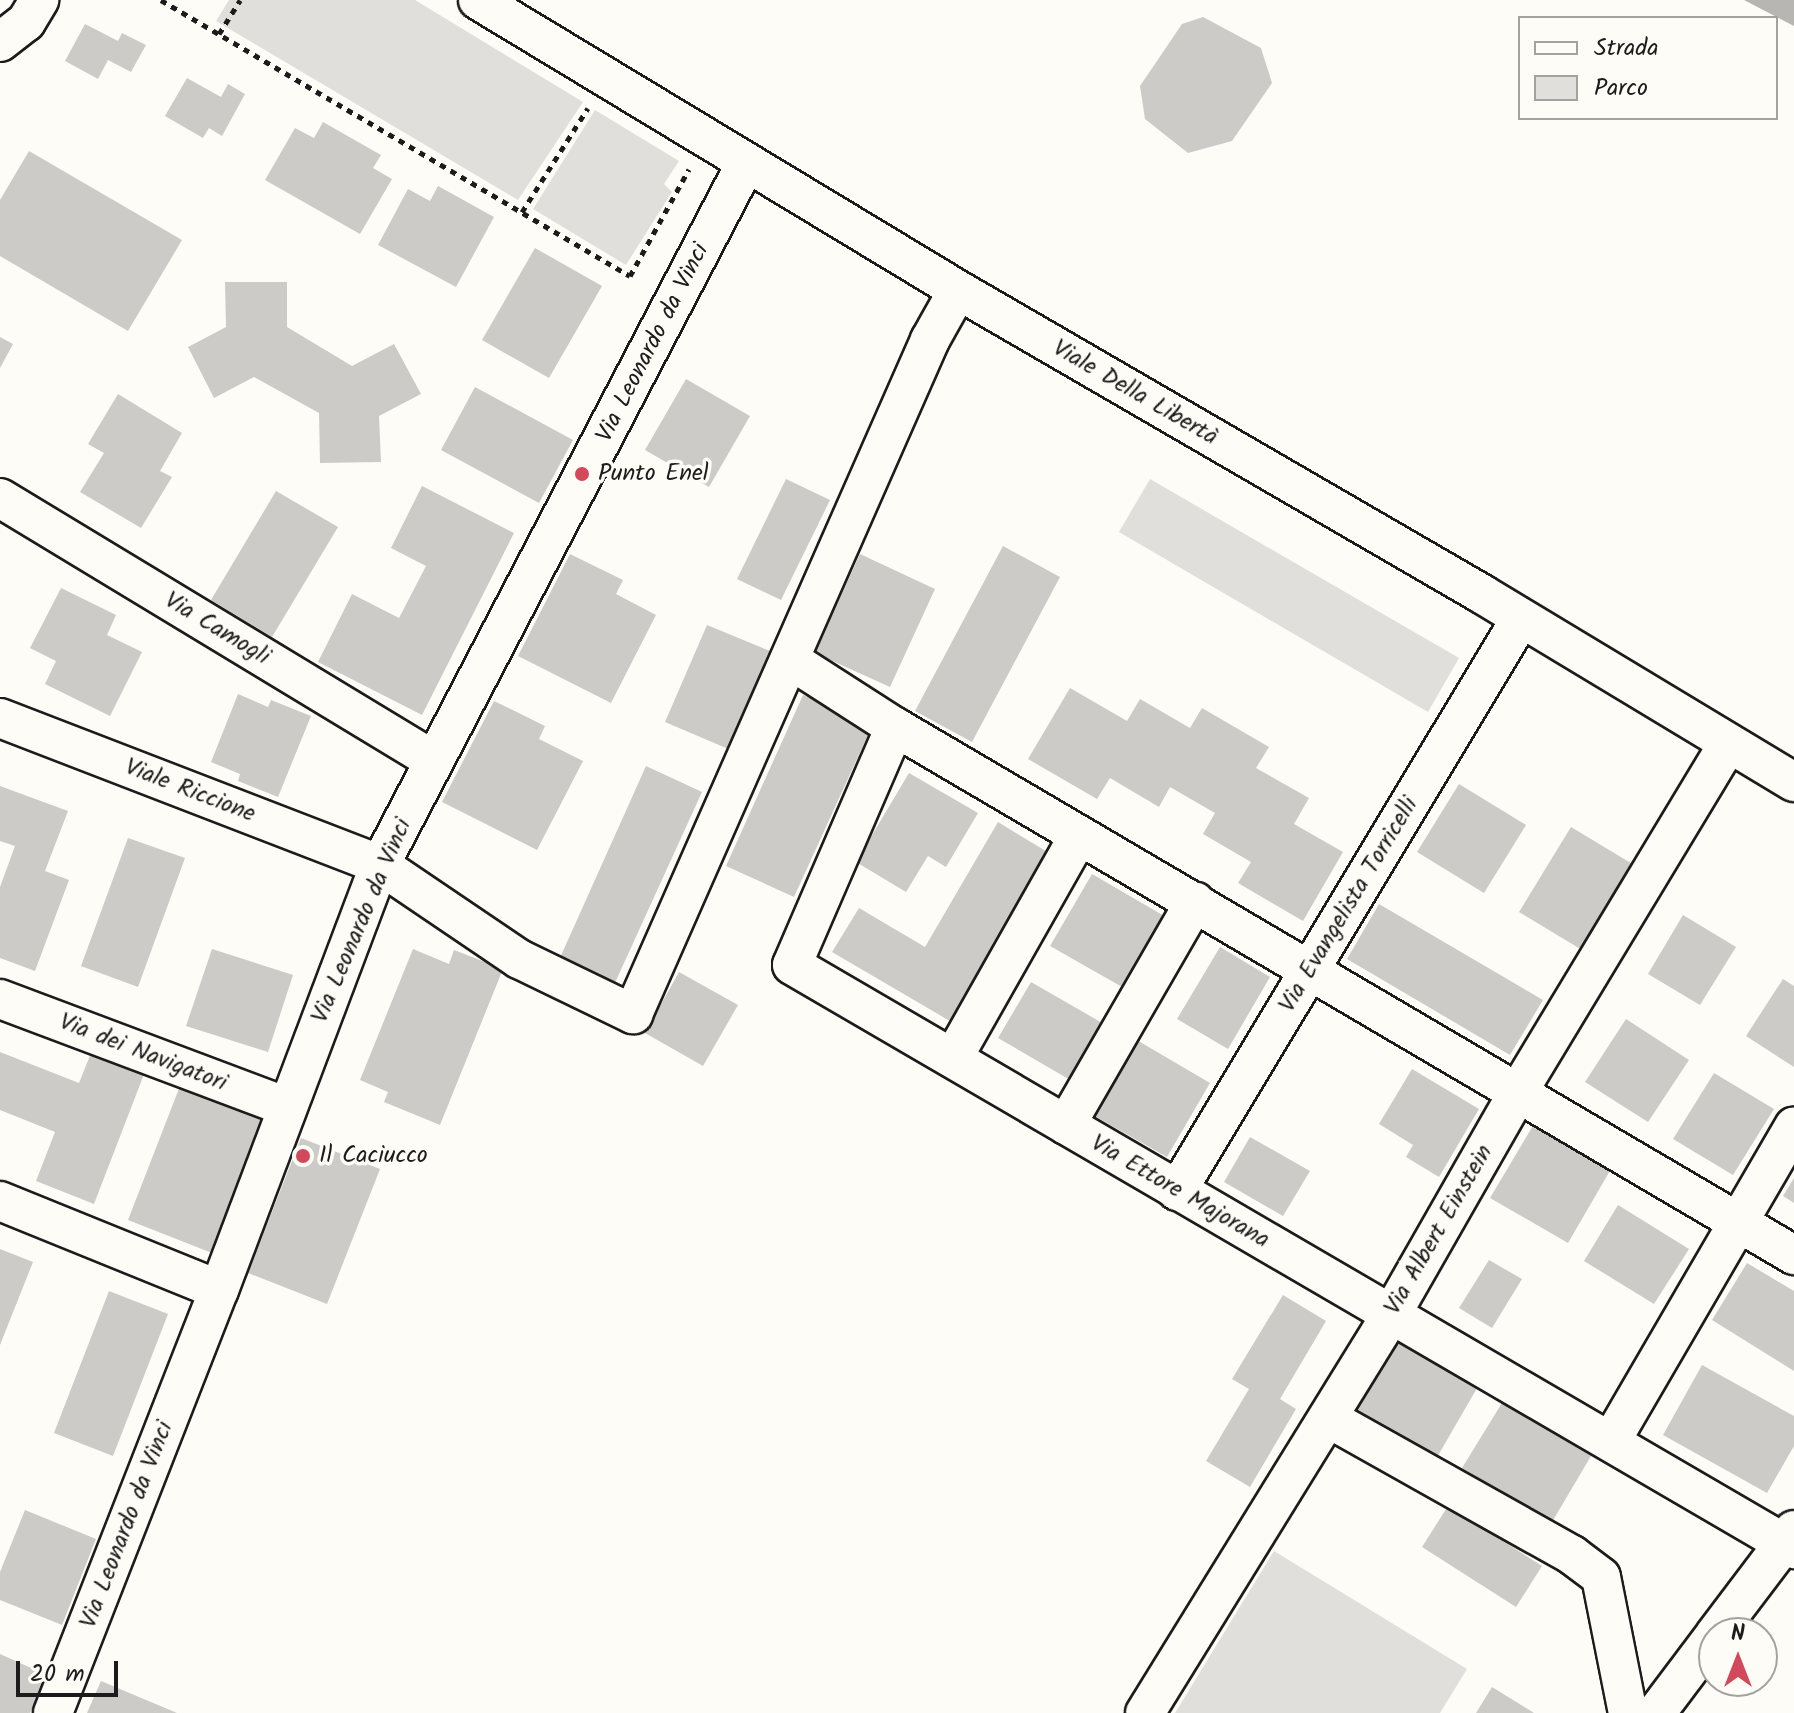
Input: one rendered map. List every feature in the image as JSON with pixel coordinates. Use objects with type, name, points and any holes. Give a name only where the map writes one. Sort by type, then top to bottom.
[{"type":"street","points":[[0,42],[26,22],[39,0]]},
{"type":"street","name":"Viale Della Libertà","points":[[478,0],[958,290],[1521,618],[1794,782]]},
{"type":"street","name":"Via Leonardo da Vinci","points":[[53,1713],[219,1290],[380,865],[746,163]]},
{"type":"street","points":[[958,290],[930,340],[792,661],[895,727],[1794,1255]]},
{"type":"street","name":"Via Camogli","points":[[0,498],[433,760]]},
{"type":"street","name":"Via Evangelista Torricelli","points":[[1177,1191],[1521,618]]},
{"type":"street","name":"Viale Riccione","points":[[0,718],[380,865],[519,959],[633,1014],[792,661]]},
{"type":"street","name":"Via Ettore Majorana","points":[[895,727],[792,965],[1391,1315],[1791,1540]]},
{"type":"street","name":"Via Albert Einstein","points":[[1145,1713],[1391,1315],[1518,1092],[1728,744]]},
{"type":"street","points":[[953,1058],[1079,835]]},
{"type":"street","points":[[1066,1125],[1195,902]]},
{"type":"street","name":"Via dei Navigatori","points":[[0,999],[287,1107]]},
{"type":"street","points":[[1611,1441],[1794,1126]]},
{"type":"street","points":[[0,1201],[219,1290]]},
{"type":"street","points":[[1328,1418],[1572,1555],[1601,1577],[1628,1713]]},
{"type":"street","points":[[1729,1617],[1791,1540]]},
{"type":"street","points":[[1656,1713],[1698,1657]]},
{"type":"path","points":[[161,0],[630,276],[690,167]]},
{"type":"path","points":[[219,34],[240,0]]},
{"type":"path","points":[[522,212],[606,78]]},
{"type":"green space","points":[[229,0],[415,0],[583,102],[518,200],[216,21]]},
{"type":"green space","points":[[595,110],[679,161],[664,184],[672,192],[626,265],[533,209]]},
{"type":"green space","points":[[1150,479],[1459,658],[1428,712],[1119,532]]},
{"type":"green space","points":[[1274,1551],[1467,1669],[1440,1713],[1175,1713]]},
{"type":"shaded area","points":[[1744,0],[1794,0],[1794,26]]},
{"type":"building","points":[[1203,17],[1261,48],[1272,83],[1232,141],[1188,153],[1145,119],[1140,86],[1182,24]]},
{"type":"building","points":[[85,24],[118,41],[122,33],[146,45],[131,72],[108,60],[98,79],[65,61]]},
{"type":"building","points":[[187,78],[221,97],[228,84],[245,94],[222,136],[209,128],[203,138],[165,116]]},
{"type":"building","points":[[323,122],[381,155],[373,168],[392,179],[360,234],[265,180],[295,128],[314,138]]},
{"type":"building","points":[[29,151],[182,240],[128,331],[0,256],[0,200]]},
{"type":"building","points":[[438,186],[494,217],[456,287],[378,245],[408,189],[430,201]]},
{"type":"building","points":[[535,248],[602,286],[549,378],[482,340]]},
{"type":"building","points":[[225,282],[287,282],[287,327],[352,366],[394,344],[421,394],[379,416],[381,462],[320,463],[319,413],[254,377],[214,398],[188,347],[226,327]]},
{"type":"building","points":[[0,337],[13,344],[0,368]]},
{"type":"building","points":[[686,379],[750,416],[709,487],[645,450]]},
{"type":"building","points":[[475,387],[573,440],[539,503],[441,450]]},
{"type":"building","points":[[118,394],[182,433],[160,471],[172,477],[141,528],[80,492],[104,453],[88,444]]},
{"type":"building","points":[[786,479],[830,500],[781,600],[737,579]]},
{"type":"building","points":[[422,486],[514,533],[422,715],[318,662],[352,594],[399,618],[426,566],[391,548]]},
{"type":"building","points":[[276,491],[338,527],[272,637],[211,600]]},
{"type":"building","points":[[1003,546],[1060,577],[972,742],[915,711]]},
{"type":"building","points":[[570,554],[623,580],[616,594],[656,615],[611,703],[518,656]]},
{"type":"building","points":[[860,554],[935,589],[890,687],[815,653]]},
{"type":"building","points":[[61,588],[116,615],[107,635],[142,652],[110,716],[45,684],[56,661],[30,648]]},
{"type":"building","points":[[707,625],[775,653],[733,751],[665,722]]},
{"type":"building","points":[[1070,688],[1127,721],[1140,699],[1190,728],[1202,708],[1269,747],[1256,768],[1309,798],[1294,824],[1343,852],[1303,921],[1238,883],[1251,862],[1203,834],[1215,813],[1170,787],[1159,807],[1110,778],[1097,799],[1028,759]]},
{"type":"building","points":[[238,694],[268,707],[271,700],[311,716],[278,797],[238,781],[240,774],[211,762]]},
{"type":"building","points":[[803,695],[872,726],[794,897],[726,866]]},
{"type":"building","points":[[494,701],[545,726],[539,739],[583,761],[537,850],[442,802]]},
{"type":"building","points":[[646,766],[702,792],[614,985],[559,960]]},
{"type":"building","points":[[909,773],[978,813],[946,867],[928,856],[906,892],[856,862]]},
{"type":"building","points":[[1459,784],[1526,825],[1484,893],[1417,852]]},
{"type":"building","points":[[0,786],[68,811],[45,871],[69,880],[35,971],[0,958],[0,887],[15,846],[0,841]]},
{"type":"building","points":[[998,822],[1054,856],[955,1024],[832,952],[859,908],[925,947]]},
{"type":"building","points":[[1571,827],[1639,868],[1587,953],[1519,912]]},
{"type":"building","points":[[128,838],[185,858],[138,987],[81,966]]},
{"type":"building","points":[[1092,874],[1166,917],[1124,988],[1050,946]]},
{"type":"building","points":[[1379,904],[1543,1000],[1510,1055],[1347,959]]},
{"type":"building","points":[[1683,915],[1736,947],[1700,1005],[1648,974]]},
{"type":"building","points":[[1220,947],[1270,977],[1228,1049],[1177,1019]]},
{"type":"building","points":[[212,949],[293,975],[268,1052],[186,1026]]},
{"type":"building","points":[[413,949],[449,964],[454,950],[503,969],[440,1125],[384,1102],[388,1092],[360,1080]]},
{"type":"building","points":[[679,972],[738,1005],[703,1066],[645,1033]]},
{"type":"building","points":[[1783,979],[1794,986],[1794,1067],[1746,1036]]},
{"type":"building","points":[[1031,982],[1104,1024],[1072,1081],[998,1038]]},
{"type":"building","points":[[1626,1019],[1689,1060],[1648,1122],[1585,1082]]},
{"type":"building","points":[[1135,1039],[1210,1083],[1167,1157],[1091,1114]]},
{"type":"building","points":[[93,1048],[146,1069],[94,1204],[36,1181],[55,1132],[0,1110],[0,1052],[79,1083]]},
{"type":"building","points":[[1412,1069],[1479,1109],[1439,1177],[1406,1157],[1413,1145],[1379,1124]]},
{"type":"building","points":[[1714,1073],[1774,1109],[1733,1175],[1673,1139]]},
{"type":"building","points":[[180,1086],[265,1119],[212,1253],[128,1220]]},
{"type":"building","points":[[1534,1124],[1611,1169],[1568,1243],[1490,1198]]},
{"type":"building","points":[[1250,1137],[1310,1171],[1283,1216],[1224,1182]]},
{"type":"building","points":[[301,1138],[380,1169],[327,1304],[248,1273]]},
{"type":"building","points":[[1794,1178],[1794,1203],[1783,1196]]},
{"type":"building","points":[[1618,1205],[1689,1249],[1654,1304],[1584,1261]]},
{"type":"building","points":[[0,1249],[33,1262],[0,1345]]},
{"type":"building","points":[[1489,1260],[1522,1279],[1492,1328],[1459,1308]]},
{"type":"building","points":[[1747,1263],[1794,1291],[1794,1371],[1712,1320]]},
{"type":"building","points":[[109,1291],[168,1314],[113,1456],[54,1433]]},
{"type":"building","points":[[1283,1295],[1326,1321],[1280,1399],[1296,1409],[1250,1487],[1206,1461],[1249,1389],[1232,1379]]},
{"type":"building","points":[[1400,1336],[1480,1383],[1436,1459],[1356,1412]]},
{"type":"building","points":[[1702,1365],[1794,1416],[1794,1446],[1767,1493],[1663,1435]]},
{"type":"building","points":[[1502,1403],[1591,1456],[1552,1522],[1462,1468]]},
{"type":"building","points":[[1448,1506],[1542,1566],[1516,1607],[1422,1547]]},
{"type":"building","points":[[25,1510],[96,1539],[62,1625],[0,1600],[0,1572]]},
{"type":"building","points":[[0,1654],[47,1675],[30,1713],[0,1713]]},
{"type":"building","points":[[101,1681],[177,1713],[87,1713]]},
{"type":"building","points":[[1492,1687],[1534,1713],[1476,1713]]},
{"type":"place","name":"Punto Enel","points":[[582,474]]},
{"type":"place","name":"Il Caciucco","points":[[303,1156]]}]
